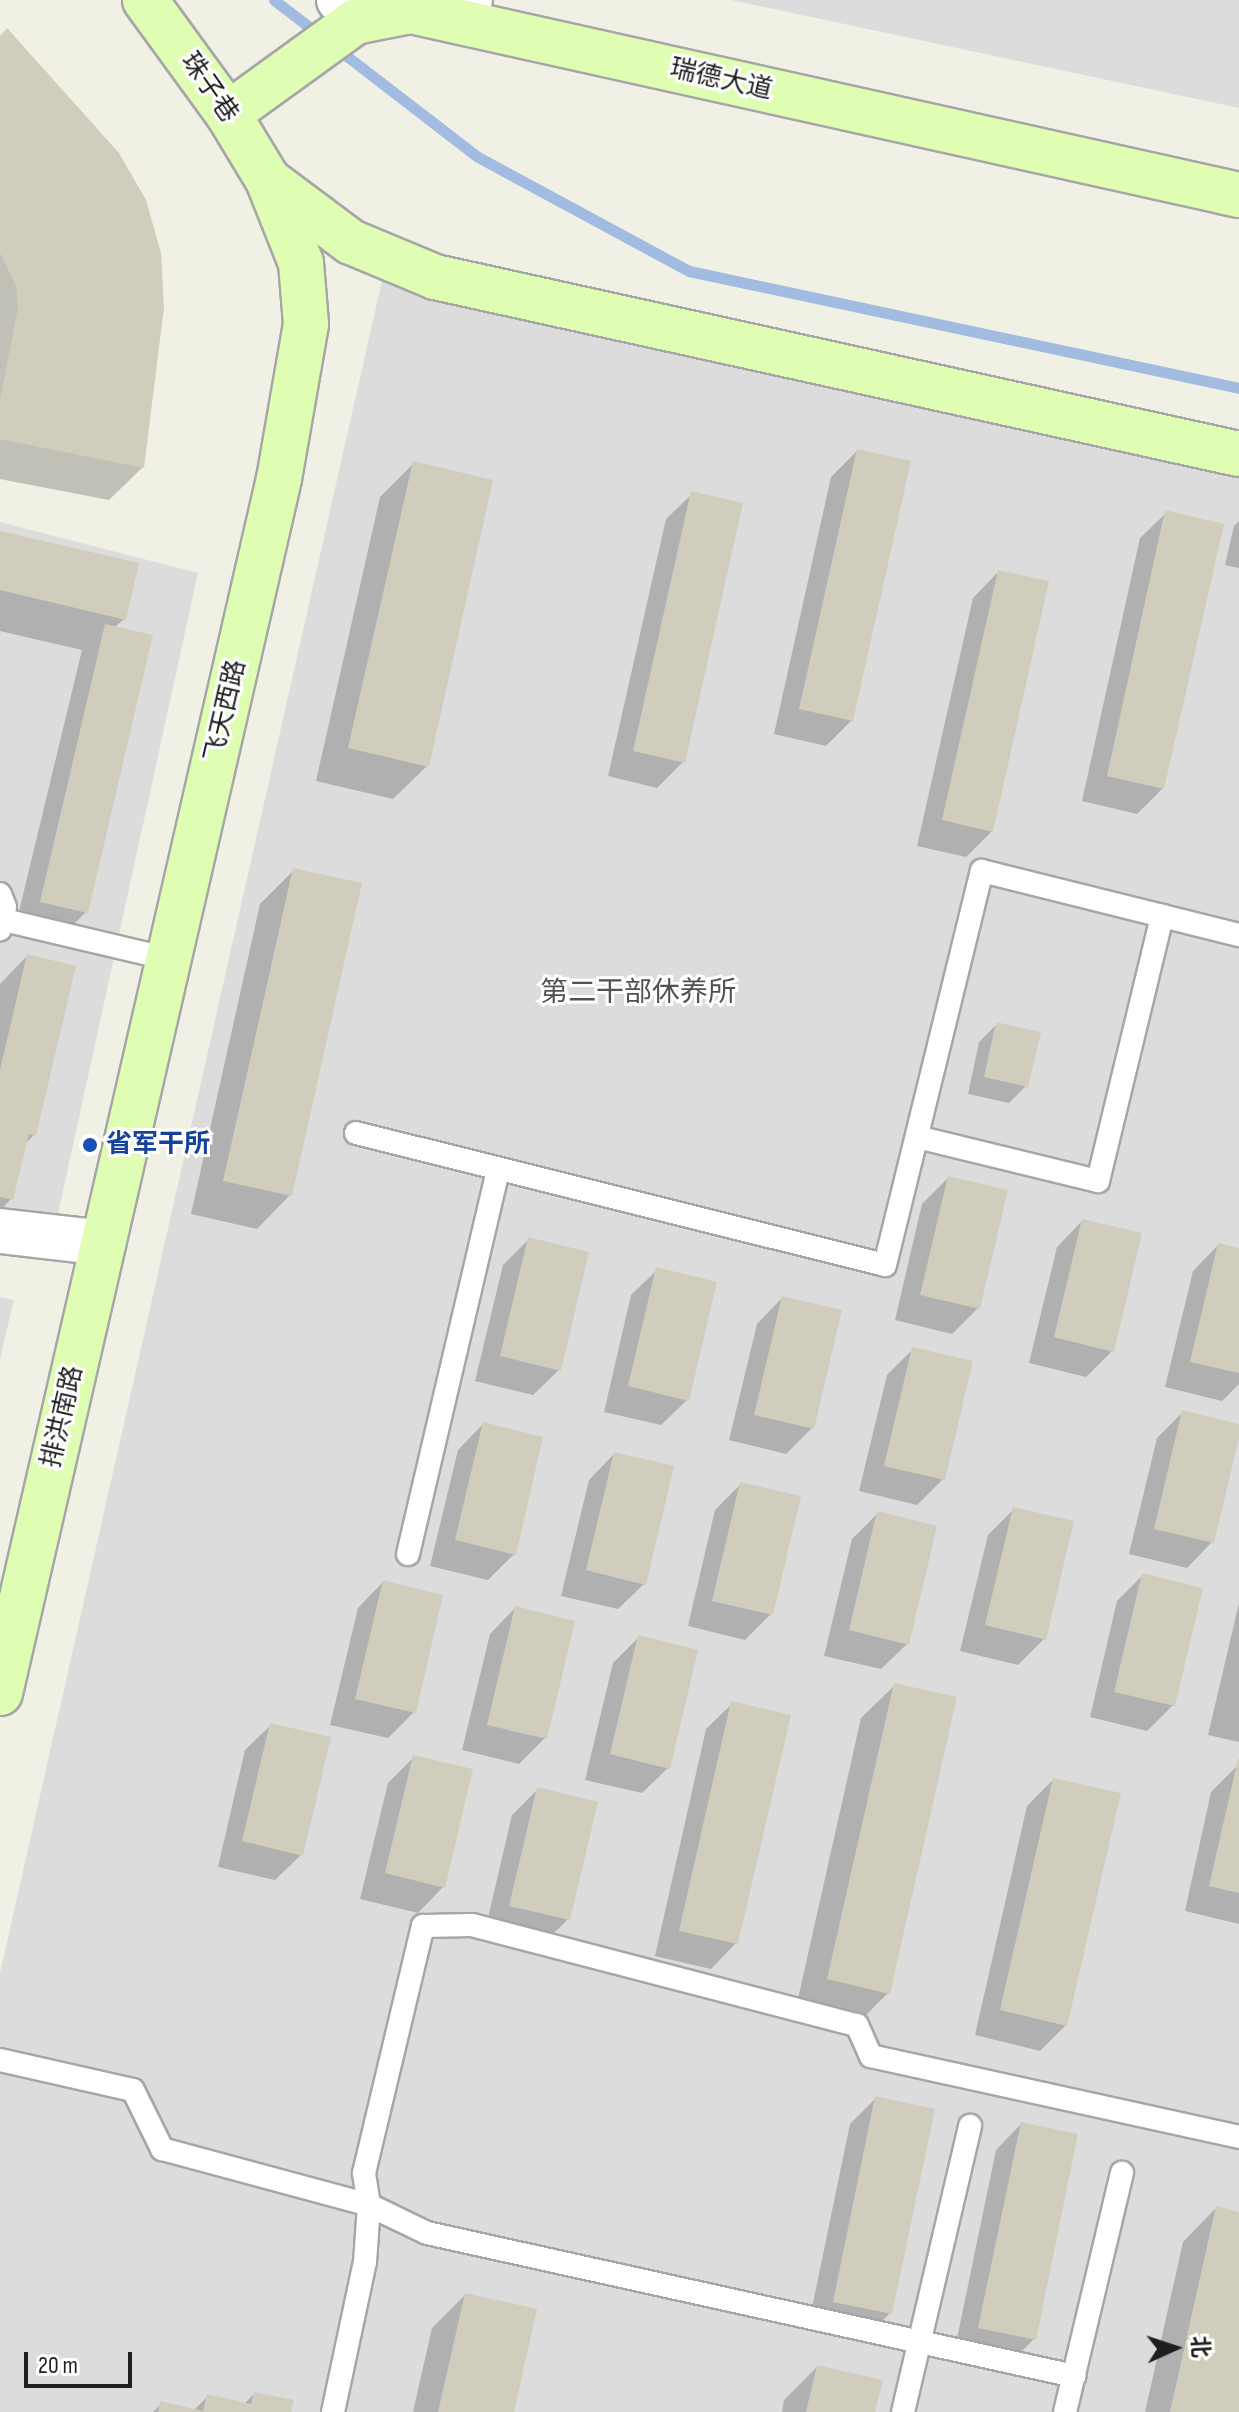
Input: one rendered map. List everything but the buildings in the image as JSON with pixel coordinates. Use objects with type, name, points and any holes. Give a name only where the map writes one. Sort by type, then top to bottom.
[{"type":"street","name":"珠子巷","points":[[145,0],[228,114],[268,180]]},
{"type":"street","points":[[411,11],[470,0]]},
{"type":"street","name":"瑞德大道","points":[[228,114],[304,58],[347,11],[411,11],[1239,195]]},
{"type":"street","points":[[268,180],[351,242],[435,277],[1239,454]]},
{"type":"street","name":"飞天西路","points":[[103,1243],[279,479],[306,324],[301,263],[268,180]]},
{"type":"street","points":[[0,1231],[103,1243]]},
{"type":"street","name":"排洪南路","points":[[0,1693],[103,1243]]},
{"type":"lane","points":[[356,1133],[885,1265],[982,871],[1239,935]]},
{"type":"lane","points":[[0,894],[2,924],[169,959]]},
{"type":"lane","points":[[917,1137],[1098,1181],[1162,916]]},
{"type":"lane","points":[[408,1554],[498,1169]]},
{"type":"lane","points":[[333,2412],[365,2262],[369,2205],[364,2173],[423,1926],[472,1925],[857,2025],[871,2056],[1239,2137]]},
{"type":"lane","points":[[0,2060],[133,2090],[162,2149],[369,2205],[427,2233],[1074,2376]]},
{"type":"lane","points":[[903,2412],[970,2126]]},
{"type":"lane","points":[[1065,2412],[1122,2173]]},
{"type":"shaded area","points":[[731,0],[1239,0],[1239,108]]},
{"type":"shaded area","points":[[385,267],[1239,465],[1239,2412],[0,2412],[0,1973]]},
{"type":"shaded area","points":[[0,522],[198,573],[58,1214],[0,1209]]},
{"type":"shaded area","points":[[0,1297],[14,1300],[0,1359]]},
{"type":"waterway","points":[[274,0],[321,36]]},
{"type":"waterway","points":[[335,47],[478,157],[689,271],[1239,388]]},
{"type":"place","name":"省军干所","points":[[90,1145]]},
{"type":"district","name":"第二干部休养所","points":[[638,993]]}]
